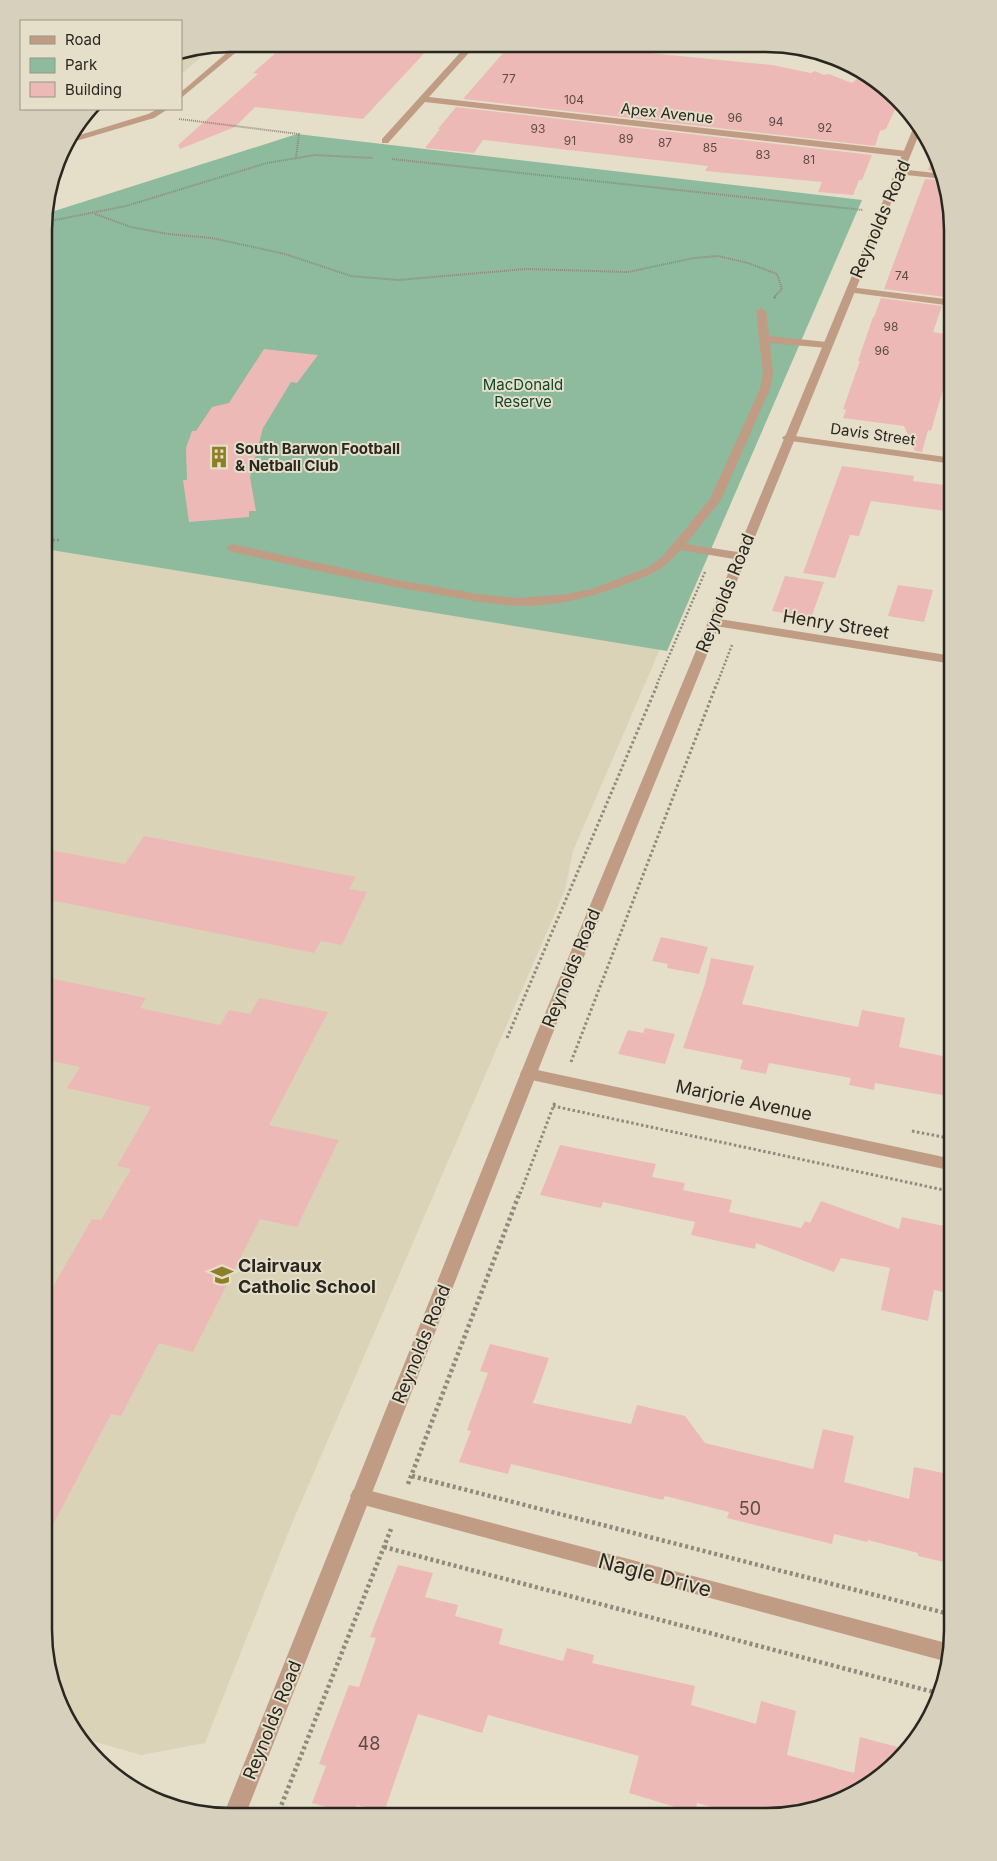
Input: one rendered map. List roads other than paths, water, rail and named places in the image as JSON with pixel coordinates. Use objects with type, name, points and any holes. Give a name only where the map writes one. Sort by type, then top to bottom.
[{"type":"street","points":[[182,95],[231,53]]},
{"type":"street","points":[[385,141],[465,53]]},
{"type":"street","name":"Apex Avenue","points":[[423,99],[907,154]]},
{"type":"street","points":[[78,139],[151,116],[162,110]]},
{"type":"street","name":"Reynolds Road","points":[[237,1808],[528,1074],[788,438],[915,134]]},
{"type":"street","points":[[899,172],[936,176]]},
{"type":"street","points":[[850,290],[944,302]]},
{"type":"street","points":[[232,548],[392,583],[478,598],[517,602],[567,598],[596,592],[653,570],[667,559],[717,495],[764,389],[768,372],[761,312]]},
{"type":"street","points":[[765,339],[827,345]]},
{"type":"street","name":"Davis Street","points":[[788,438],[944,460]]},
{"type":"street","points":[[676,546],[740,556]]},
{"type":"street","name":"Henry Street","points":[[713,622],[944,659]]},
{"type":"street","name":"Marjorie Avenue","points":[[528,1074],[944,1163]]},
{"type":"street","name":"Nagle Drive","points":[[360,1496],[943,1651]]},
{"type":"place","name":"South Barwon Football & Netball Club","points":[[219,457]]},
{"type":"place","name":"Clairvaux Catholic School","points":[[222,1275]]},
{"type":"park label","name":"MacDonald Reserve","points":[[523,392]]}]
